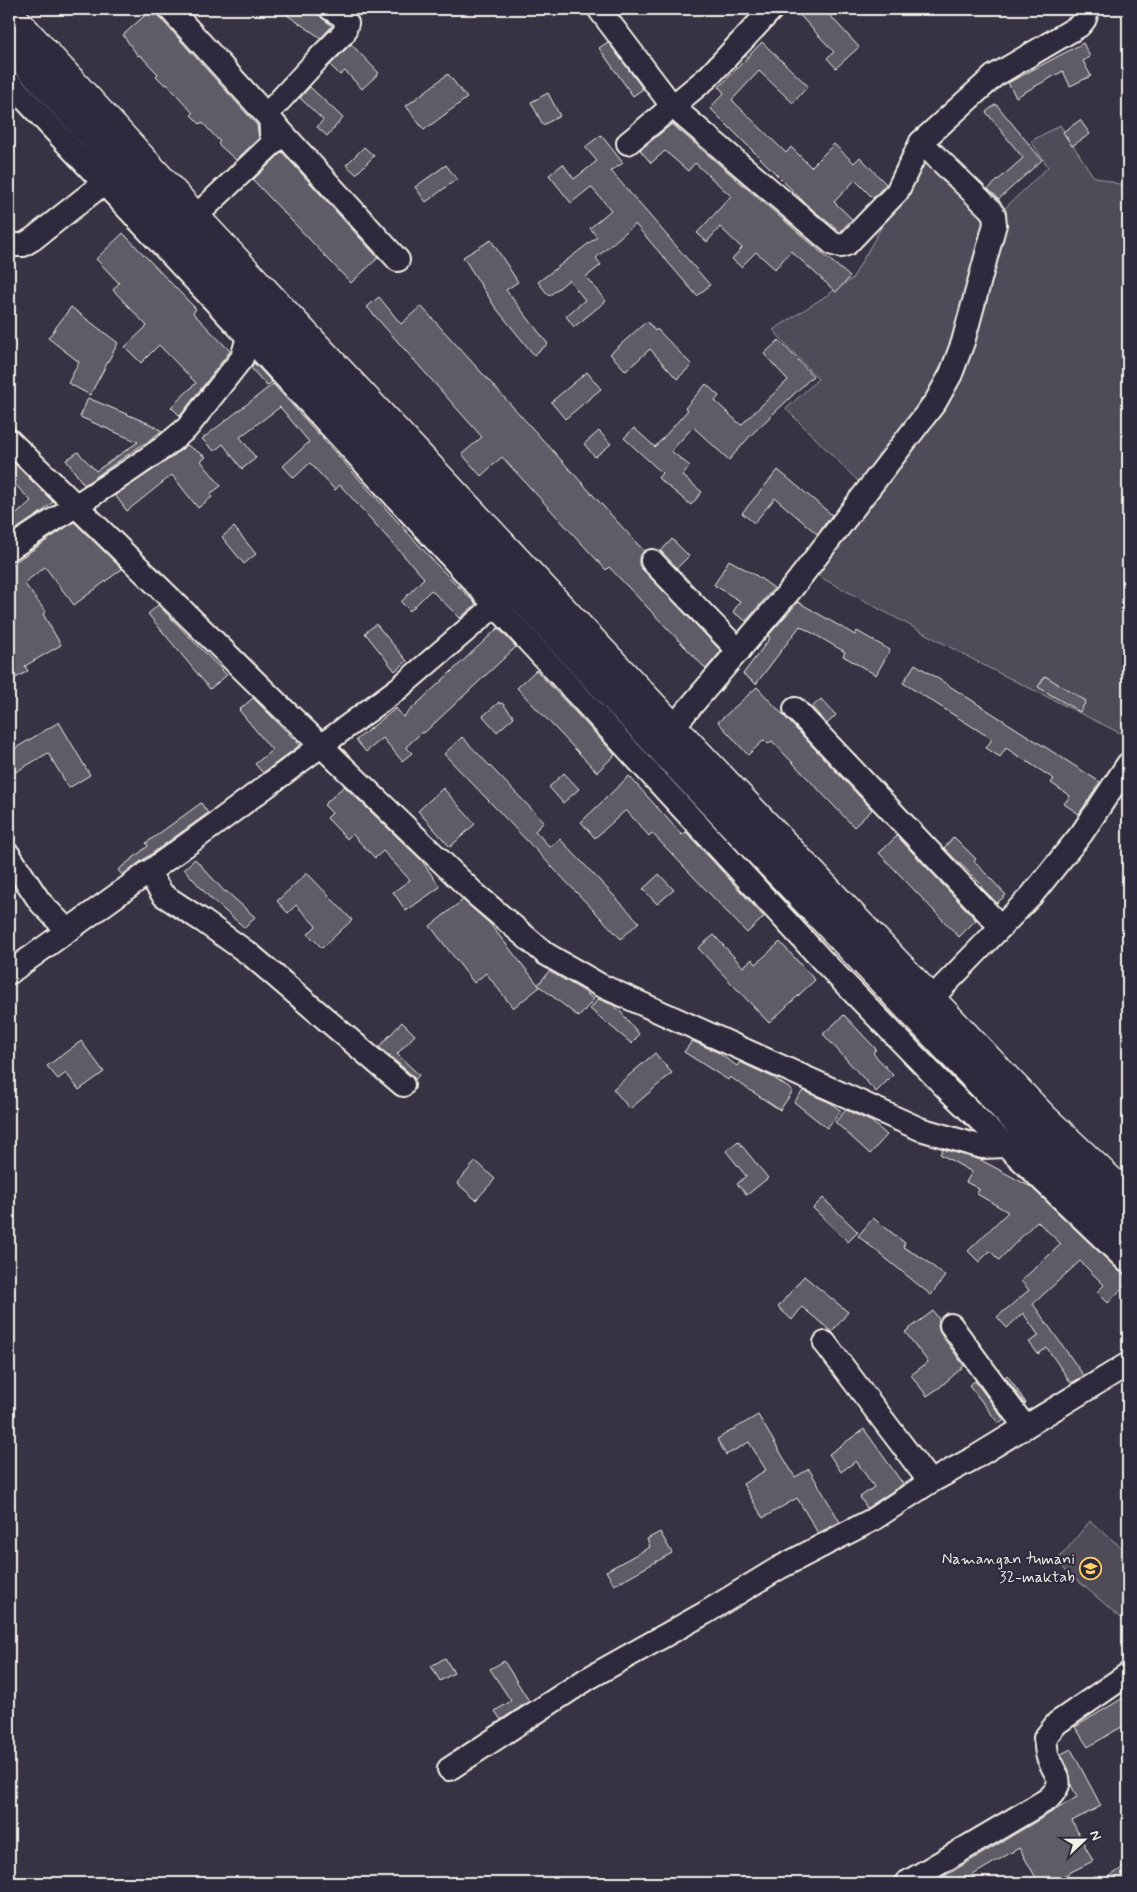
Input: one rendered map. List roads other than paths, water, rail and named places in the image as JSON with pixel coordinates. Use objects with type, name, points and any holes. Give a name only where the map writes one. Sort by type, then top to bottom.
[{"type":"main road","points":[[9,13],[194,226],[931,999],[1037,1127],[1128,1228]]},
{"type":"main road","points":[[9,45],[112,176],[194,226],[254,328],[692,801],[1037,1127],[1128,1197]]},
{"type":"street","points":[[170,9],[398,260]]},
{"type":"street","points":[[194,226],[274,142],[270,111],[344,32],[347,23],[341,15],[331,9]]},
{"type":"street","points":[[599,9],[673,107],[833,244],[841,246],[847,244],[897,192],[921,142],[994,76],[1078,26],[1086,19],[1087,13],[1085,9]]},
{"type":"street","points":[[628,143],[708,76],[772,9]]},
{"type":"street","points":[[9,82],[112,176],[254,328],[242,358],[187,428],[164,447],[9,550]]},
{"type":"street","points":[[673,727],[793,587],[936,401],[950,374],[963,342],[996,224],[990,209],[921,142]]},
{"type":"street","points":[[9,246],[23,245],[33,239],[112,176]]},
{"type":"street","points":[[9,440],[474,893],[546,954],[600,985],[920,1129],[982,1147],[1005,1146],[1037,1127]]},
{"type":"street","points":[[652,561],[739,651]]},
{"type":"street","points":[[9,973],[398,688],[504,598]]},
{"type":"street","points":[[795,709],[1001,927]]},
{"type":"street","points":[[931,999],[1031,896],[1082,833],[1128,764]]},
{"type":"street","points":[[692,801],[822,960],[949,1091],[1128,1262]]},
{"type":"street","points":[[9,856],[40,902],[67,930]]},
{"type":"street","points":[[148,872],[163,895],[203,920],[252,956],[403,1085]]},
{"type":"street","points":[[951,1325],[1025,1427]]},
{"type":"street","points":[[825,1343],[930,1482]]},
{"type":"street","points":[[449,1769],[587,1679],[705,1613],[779,1568],[872,1520],[930,1482],[974,1458],[1128,1364]]},
{"type":"street","points":[[906,1883],[1048,1799],[1057,1790],[1059,1782],[1047,1756],[1045,1738],[1057,1723],[1128,1674]]},
{"type":"place","name":"Namangan tumani 32-maktab","points":[[1091,1568]]}]
